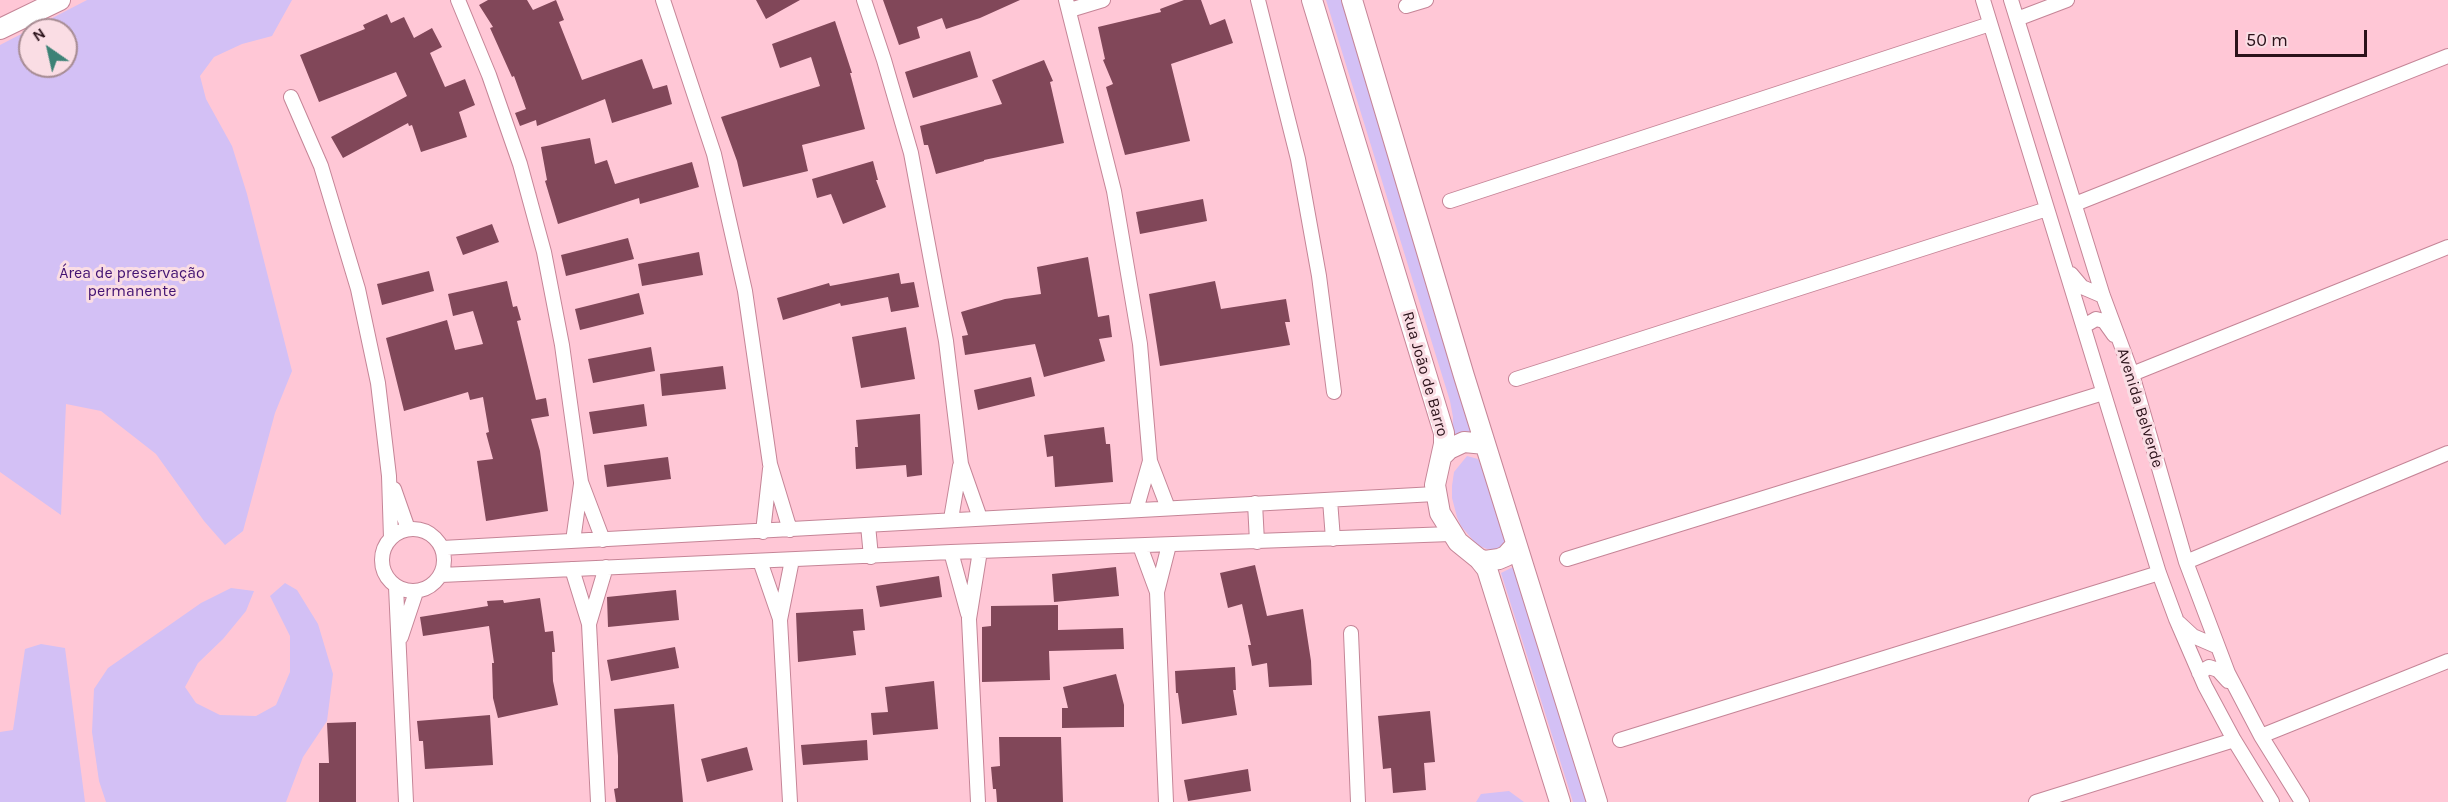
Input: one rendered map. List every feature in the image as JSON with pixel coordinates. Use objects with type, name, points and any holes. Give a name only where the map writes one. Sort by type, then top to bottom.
[{"type":"street","points":[[0,29],[60,0]]},
{"type":"street","points":[[458,0],[489,75],[516,153],[544,252],[562,345],[581,482],[603,540]]},
{"type":"street","points":[[663,0],[714,154],[745,291],[771,464],[790,530]]},
{"type":"street","points":[[864,0],[911,153],[946,341],[961,464],[980,518]]},
{"type":"street","points":[[1102,0],[1068,5],[1116,202],[1140,344],[1150,461],[1168,508]]},
{"type":"street","points":[[1258,0],[1298,159],[1319,276],[1334,392]]},
{"type":"street","name":"Rua João de Barro","points":[[1312,0],[1444,434],[1442,456],[1436,475],[1435,494],[1440,513],[1451,534],[1465,550],[1479,559],[1486,569],[1560,802]]},
{"type":"street","points":[[1352,0],[1516,546],[1597,802]]},
{"type":"street","points":[[1406,6],[1426,0]]},
{"type":"street","name":"Avenida Belverde","points":[[1983,0],[2159,573],[2199,673],[2234,740],[2272,802]]},
{"type":"street","name":"Avenida Belverde","points":[[2011,0],[2103,296],[2132,374],[2186,562],[2216,646],[2261,736],[2301,802]]},
{"type":"street","points":[[2017,19],[2067,0]]},
{"type":"street","points":[[1450,201],[1990,24]]},
{"type":"street","points":[[2075,204],[2448,56]]},
{"type":"street","points":[[291,97],[321,166],[358,289],[378,383],[389,476],[391,538]]},
{"type":"street","points":[[1516,379],[2047,209]]},
{"type":"street","points":[[2132,374],[2448,247]]},
{"type":"street","points":[[2065,265],[2082,287],[2103,296]]},
{"type":"street","points":[[2084,326],[2096,319],[2103,321],[2121,344]]},
{"type":"street","points":[[1567,559],[2103,393]]},
{"type":"street","points":[[1442,456],[1449,449],[1464,442],[1485,444]]},
{"type":"street","points":[[2186,562],[2448,453]]},
{"type":"street","points":[[1136,510],[1150,461]]},
{"type":"street","points":[[763,532],[771,464]]},
{"type":"street","points":[[951,519],[961,464]]},
{"type":"street","points":[[389,476],[408,529]]},
{"type":"street","points":[[573,541],[581,482]]},
{"type":"street","points":[[442,548],[1435,494]]},
{"type":"street","points":[[1330,500],[1333,539]]},
{"type":"street","points":[[1255,503],[1257,542]]},
{"type":"street","points":[[868,525],[871,557]]},
{"type":"street","points":[[408,529],[428,532],[436,539],[442,548],[444,562],[441,575],[430,586],[416,592],[396,587],[385,575],[381,560],[386,544],[391,538],[408,529]]},
{"type":"street","points":[[441,575],[951,552],[1451,534]]},
{"type":"street","points":[[1166,802],[1157,592],[1169,545]]},
{"type":"street","points":[[1140,546],[1157,592]]},
{"type":"street","points":[[1479,559],[1485,561],[1499,559],[1506,556],[1516,546]]},
{"type":"street","points":[[978,802],[969,619],[980,551]]},
{"type":"street","points":[[951,552],[969,619]]},
{"type":"street","points":[[790,802],[780,620],[792,560]]},
{"type":"street","points":[[760,561],[780,620]]},
{"type":"street","points":[[590,624],[606,567]]},
{"type":"street","points":[[572,568],[590,624],[598,802]]},
{"type":"street","points":[[1620,740],[2159,573]]},
{"type":"street","points":[[396,587],[406,802]]},
{"type":"street","points":[[398,645],[416,592]]},
{"type":"street","points":[[2176,620],[2193,636],[2216,646]]},
{"type":"street","points":[[1351,633],[1358,802]]},
{"type":"street","points":[[2261,736],[2448,661]]},
{"type":"street","points":[[2199,673],[2209,667],[2218,670],[2241,699]]},
{"type":"street","points":[[2036,802],[2234,740]]},
{"type":"green space","name":"Área de preservação permanente","points":[[87,0],[292,0],[272,36],[242,44],[214,57],[200,76],[206,99],[232,146],[247,194],[292,371],[275,413],[243,531],[225,545],[204,521],[156,454],[101,411],[66,404],[61,515],[0,472],[0,45],[18,36],[18,78],[78,78],[78,18],[52,18]]},
{"type":"green space","points":[[1326,0],[1347,0],[1474,431],[1452,437],[1453,417],[1450,401]]},
{"type":"green space","points":[[1467,456],[1478,459],[1481,466],[1504,536],[1504,547],[1499,549],[1487,549],[1477,545],[1461,526],[1457,517],[1452,498],[1454,472]]},
{"type":"green space","points":[[1517,565],[1592,802],[1573,802],[1501,573]]},
{"type":"green space","points":[[285,583],[297,590],[318,624],[333,674],[327,721],[303,757],[286,802],[106,802],[99,781],[92,732],[94,689],[108,668],[201,603],[231,588],[254,591],[246,611],[223,639],[198,663],[185,687],[196,703],[220,715],[256,716],[276,705],[290,672],[290,636],[270,596]]},
{"type":"green space","points":[[41,644],[65,648],[85,802],[0,802],[0,732],[13,730],[25,649]]},
{"type":"green space","points":[[1509,791],[1524,802],[1476,802],[1481,794]]},
{"type":"building","points":[[488,0],[527,0],[533,10],[556,0],[564,20],[559,22],[582,80],[642,59],[653,89],[667,85],[672,104],[612,123],[605,99],[537,126],[536,120],[520,126],[515,113],[526,109],[514,76],[512,77],[490,28],[493,27],[479,5]]},
{"type":"building","points":[[756,0],[800,0],[766,19]]},
{"type":"building","points":[[883,0],[1020,0],[980,18],[946,29],[942,18],[917,27],[920,38],[899,45]]},
{"type":"building","points":[[1184,0],[1201,0],[1210,25],[1225,19],[1233,43],[1171,64],[1190,141],[1125,155],[1106,87],[1113,84],[1103,60],[1105,59],[1098,27],[1161,12],[1160,9]]},
{"type":"building","points":[[387,14],[391,23],[404,17],[414,38],[432,28],[442,47],[430,53],[445,87],[465,79],[475,105],[459,112],[467,137],[421,152],[412,125],[409,126],[408,123],[343,158],[331,137],[407,96],[396,72],[319,102],[300,55],[365,29],[363,25]]},
{"type":"building","points":[[835,21],[852,73],[850,73],[865,129],[802,145],[808,171],[743,187],[737,161],[721,117],[820,86],[811,57],[780,68],[772,44]]},
{"type":"building","points":[[970,51],[978,77],[913,98],[905,72]]},
{"type":"building","points":[[1044,60],[1053,81],[1050,82],[1064,143],[984,160],[936,174],[928,145],[924,145],[920,126],[1002,104],[992,80]]},
{"type":"building","points":[[590,138],[595,164],[607,160],[615,184],[692,162],[699,187],[640,204],[639,198],[558,224],[545,181],[547,180],[541,147]]},
{"type":"building","points":[[873,161],[878,180],[876,180],[886,207],[843,224],[831,194],[817,198],[812,179]]},
{"type":"building","points":[[1203,199],[1207,221],[1140,234],[1136,212]]},
{"type":"building","points":[[492,224],[499,242],[463,255],[456,237]]},
{"type":"building","points":[[628,238],[634,259],[566,276],[561,255]]},
{"type":"building","points":[[699,252],[703,275],[642,286],[638,264]]},
{"type":"building","points":[[1088,257],[1098,317],[1109,315],[1112,337],[1099,339],[1105,361],[1044,377],[1035,344],[965,355],[962,336],[968,335],[961,312],[1005,299],[1041,294],[1037,267]]},
{"type":"building","points":[[429,271],[434,291],[382,305],[377,284]]},
{"type":"building","points":[[899,273],[901,284],[914,282],[919,307],[891,312],[888,297],[841,306],[840,303],[783,320],[777,298],[829,283],[830,286]]},
{"type":"building","points":[[507,281],[513,307],[517,306],[521,320],[517,321],[536,400],[546,398],[549,416],[531,419],[540,451],[548,511],[486,521],[477,461],[493,459],[486,433],[489,432],[483,397],[470,400],[468,392],[404,411],[386,338],[447,320],[455,350],[483,344],[473,311],[453,316],[448,294]]},
{"type":"building","points":[[1215,281],[1221,309],[1286,299],[1290,322],[1285,322],[1290,345],[1160,366],[1149,294]]},
{"type":"building","points":[[639,293],[644,314],[580,330],[575,309]]},
{"type":"building","points":[[906,327],[915,379],[861,388],[852,337]]},
{"type":"building","points":[[651,347],[655,371],[593,383],[588,359]]},
{"type":"building","points":[[723,366],[726,389],[662,396],[660,374]]},
{"type":"building","points":[[1031,377],[1035,396],[978,410],[974,390]]},
{"type":"building","points":[[644,404],[647,426],[593,434],[589,412]]},
{"type":"building","points":[[920,414],[922,475],[907,477],[906,465],[856,469],[855,447],[858,447],[856,420]]},
{"type":"building","points":[[1104,427],[1106,444],[1110,444],[1113,482],[1055,487],[1053,456],[1047,457],[1044,435]]},
{"type":"building","points":[[668,457],[671,479],[607,487],[604,465]]},
{"type":"building","points":[[1255,565],[1267,616],[1303,609],[1311,661],[1312,685],[1269,687],[1267,663],[1252,666],[1248,645],[1251,645],[1242,604],[1228,608],[1220,573]]},
{"type":"building","points":[[1116,567],[1119,596],[1054,602],[1052,574]]},
{"type":"building","points":[[939,576],[942,597],[880,607],[876,586]]},
{"type":"building","points":[[676,590],[679,620],[608,627],[607,597]]},
{"type":"building","points":[[540,598],[545,632],[553,631],[555,652],[552,652],[553,681],[558,705],[498,718],[493,698],[492,663],[494,663],[489,626],[423,636],[420,617],[488,606],[487,601],[503,600],[504,603]]},
{"type":"building","points":[[1058,605],[1058,630],[1123,628],[1124,649],[1049,651],[1050,680],[982,682],[982,627],[991,626],[991,606]]},
{"type":"building","points":[[863,609],[865,630],[853,631],[856,655],[798,662],[796,613]]},
{"type":"building","points":[[675,647],[679,668],[611,681],[607,660]]},
{"type":"building","points":[[1235,667],[1236,690],[1233,690],[1237,715],[1182,724],[1178,693],[1176,693],[1175,671]]},
{"type":"building","points":[[1116,674],[1124,705],[1124,727],[1062,728],[1062,708],[1068,708],[1063,687]]},
{"type":"building","points":[[934,681],[938,729],[873,735],[871,713],[888,712],[885,687]]},
{"type":"building","points":[[674,704],[683,802],[616,802],[614,789],[618,788],[618,756],[614,709]]},
{"type":"building","points":[[1430,711],[1435,762],[1424,763],[1426,790],[1393,793],[1391,768],[1383,769],[1378,716]]},
{"type":"building","points":[[490,715],[493,765],[425,769],[423,741],[419,741],[417,721]]},
{"type":"building","points":[[356,722],[356,802],[319,802],[319,763],[329,763],[327,723]]},
{"type":"building","points":[[999,737],[1061,737],[1063,802],[997,802],[991,767],[1000,766]]},
{"type":"building","points":[[867,740],[868,760],[803,765],[801,745]]},
{"type":"building","points":[[747,747],[753,770],[707,782],[701,759]]},
{"type":"building","points":[[1248,769],[1251,791],[1188,801],[1184,780]]}]
